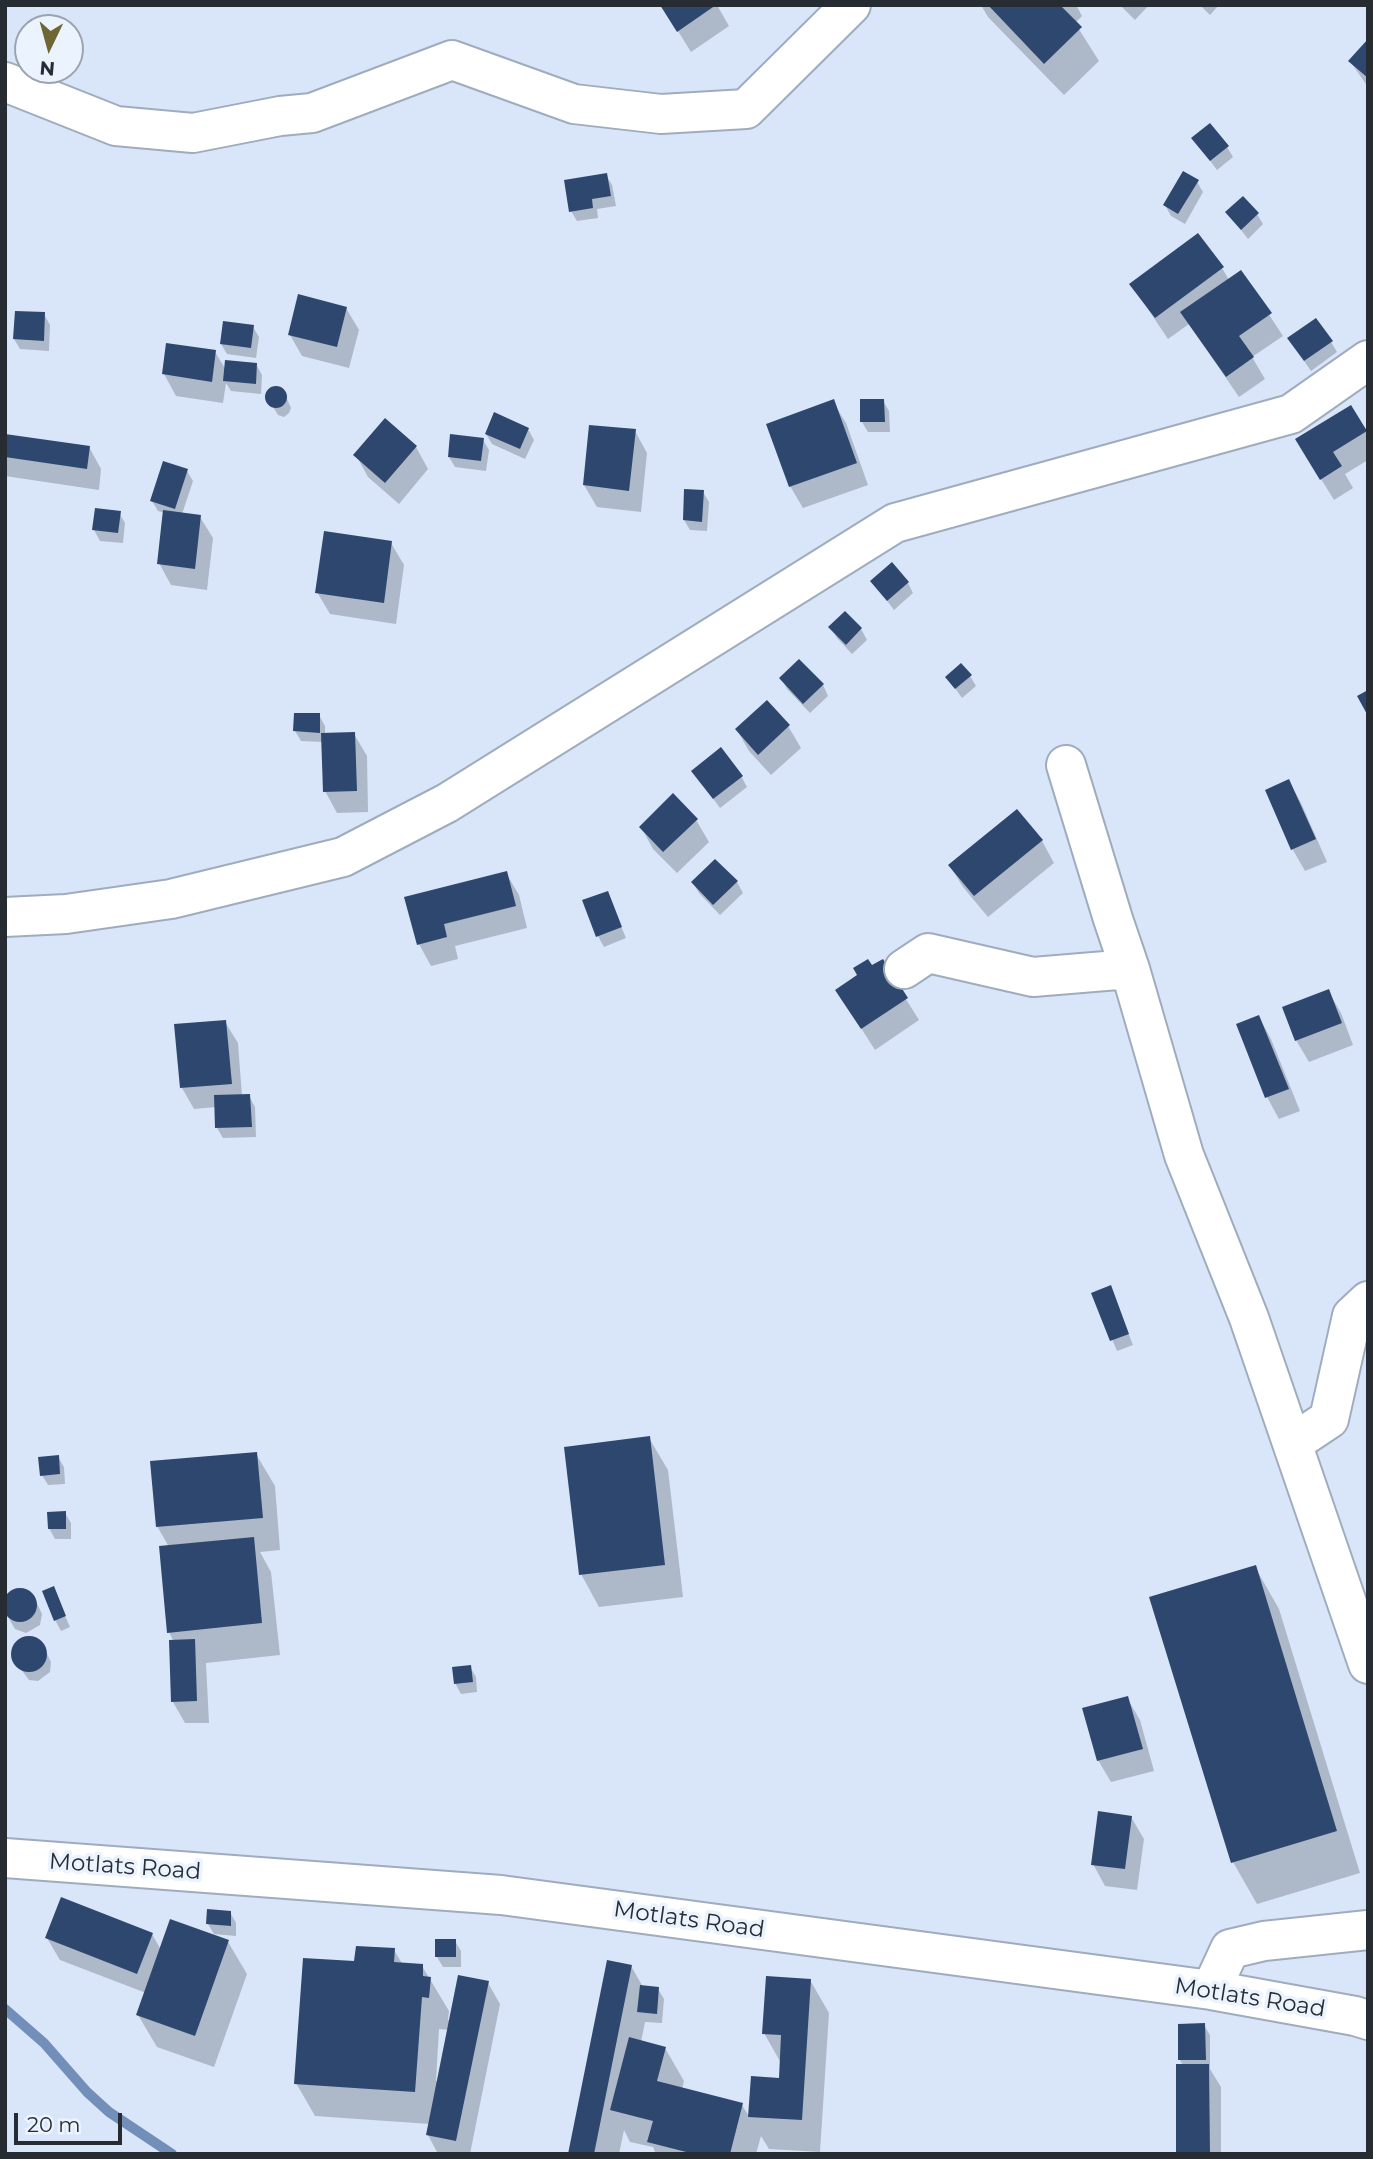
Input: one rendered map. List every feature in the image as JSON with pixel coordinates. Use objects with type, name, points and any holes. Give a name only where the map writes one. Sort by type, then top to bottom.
[{"type":"street","points":[[5,82],[116,126],[193,133],[280,116],[312,113],[452,60],[574,104],[661,114],[746,109],[851,5]]},
{"type":"street","points":[[5,917],[66,914],[171,899],[343,857],[447,803],[895,523],[1291,414],[1368,360]]},
{"type":"street","points":[[1066,765],[1130,969],[1184,1155],[1249,1318],[1368,1664]]},
{"type":"street","points":[[904,969],[928,953],[1033,977],[1130,969]]},
{"type":"street","points":[[1293,1443],[1329,1419],[1352,1316],[1368,1301]]},
{"type":"street","name":"Motlats Road","points":[[5,1858],[501,1895],[1211,1990],[1368,2020]]},
{"type":"street","points":[[1211,1990],[1230,1949],[1264,1941],[1368,1930]]},
{"type":"building","points":[[660,5],[716,5],[677,32]]},
{"type":"building","points":[[988,5],[1060,5],[1082,27],[1044,64]]},
{"type":"building","points":[[1368,39],[1368,78],[1348,61]]},
{"type":"building","points":[[1210,123],[1229,146],[1210,161],[1191,138]]},
{"type":"building","points":[[1183,171],[1199,180],[1178,214],[1163,205]]},
{"type":"building","points":[[607,173],[611,196],[592,199],[593,208],[569,212],[564,180]]},
{"type":"building","points":[[1243,196],[1259,213],[1241,230],[1225,212]]},
{"type":"building","points":[[1198,233],[1224,267],[1155,318],[1129,284]]},
{"type":"building","points":[[1241,270],[1272,313],[1239,336],[1254,357],[1226,377],[1180,312]]},
{"type":"building","points":[[298,294],[347,307],[337,347],[288,335]]},
{"type":"building","points":[[15,311],[45,312],[44,341],[13,339]]},
{"type":"building","points":[[1316,318],[1333,341],[1304,361],[1287,338]]},
{"type":"building","points":[[223,321],[254,325],[251,348],[220,344]]},
{"type":"building","points":[[166,343],[216,350],[212,382],[162,374]]},
{"type":"building","points":[[225,360],[257,363],[256,384],[223,381]]},
{"type":"building","points":[[276,386],[286,393],[287,397],[280,407],[276,408],[266,401],[265,397],[272,387]]},
{"type":"building","points":[[834,399],[857,463],[789,487],[766,424]]},
{"type":"building","points":[[860,399],[884,399],[885,422],[860,422]]},
{"type":"building","points":[[1351,405],[1367,431],[1333,452],[1342,466],[1320,480],[1295,439]]},
{"type":"building","points":[[494,412],[529,428],[520,449],[485,434]]},
{"type":"building","points":[[385,418],[417,446],[385,483],[353,455]]},
{"type":"building","points":[[589,425],[636,429],[629,491],[583,485]]},
{"type":"building","points":[[5,434],[90,446],[87,469],[5,457]]},
{"type":"building","points":[[450,434],[484,438],[481,461],[448,457]]},
{"type":"building","points":[[163,461],[188,469],[175,509],[150,501]]},
{"type":"building","points":[[684,489],[704,490],[702,522],[683,520]]},
{"type":"building","points":[[95,508],[121,511],[118,533],[92,530]]},
{"type":"building","points":[[163,510],[201,515],[195,569],[157,564]]},
{"type":"building","points":[[324,531],[392,541],[384,603],[315,593]]},
{"type":"building","points":[[892,562],[909,582],[887,601],[870,581]]},
{"type":"building","points":[[845,611],[862,628],[846,645],[828,627]]},
{"type":"building","points":[[799,659],[824,684],[803,704],[779,678]]},
{"type":"building","points":[[961,663],[972,675],[955,689],[945,677]]},
{"type":"building","points":[[1368,690],[1368,716],[1357,696]]},
{"type":"building","points":[[767,700],[790,725],[758,755],[735,729]]},
{"type":"building","points":[[294,713],[320,713],[320,733],[293,731]]},
{"type":"building","points":[[355,732],[357,791],[323,792],[321,733]]},
{"type":"building","points":[[721,747],[743,776],[713,799],[691,771]]},
{"type":"building","points":[[1289,779],[1316,839],[1291,850],[1265,790]]},
{"type":"building","points":[[673,793],[698,819],[663,852],[639,827]]},
{"type":"building","points":[[1017,809],[1043,840],[974,896],[948,865]]},
{"type":"building","points":[[715,859],[738,881],[713,905],[691,882]]},
{"type":"building","points":[[507,871],[516,906],[444,924],[447,937],[417,945],[404,897]]},
{"type":"building","points":[[608,891],[622,927],[596,937],[582,900]]},
{"type":"building","points":[[868,959],[872,965],[883,959],[908,998],[861,1029],[835,990],[857,975],[853,968]]},
{"type":"building","points":[[1329,989],[1342,1023],[1295,1041],[1282,1007]]},
{"type":"building","points":[[1259,1015],[1289,1089],[1265,1098],[1236,1024]]},
{"type":"building","points":[[226,1020],[232,1084],[180,1088],[174,1024]]},
{"type":"building","points":[[250,1094],[252,1127],[215,1128],[214,1095]]},
{"type":"building","points":[[1111,1285],[1129,1334],[1110,1341],[1091,1293]]},
{"type":"building","points":[[650,1436],[665,1565],[579,1575],[564,1447]]},
{"type":"building","points":[[257,1452],[263,1518],[156,1527],[150,1461]]},
{"type":"building","points":[[59,1455],[60,1474],[40,1476],[38,1457]]},
{"type":"building","points":[[66,1511],[66,1529],[48,1529],[47,1512]]},
{"type":"building","points":[[254,1537],[262,1623],[167,1633],[159,1546]]},
{"type":"building","points":[[1256,1565],[1337,1831],[1231,1863],[1149,1597]]},
{"type":"building","points":[[54,1586],[66,1616],[54,1621],[42,1591]]},
{"type":"building","points":[[20,1588],[32,1593],[37,1605],[32,1617],[20,1622],[8,1617],[3,1605],[8,1593]]},
{"type":"building","points":[[29,1636],[41,1642],[47,1654],[41,1666],[29,1672],[17,1666],[11,1654],[17,1642]]},
{"type":"building","points":[[195,1639],[197,1701],[171,1702],[169,1640]]},
{"type":"building","points":[[471,1665],[473,1682],[454,1684],[452,1667]]},
{"type":"building","points":[[1128,1696],[1143,1749],[1097,1761],[1082,1708]]},
{"type":"building","points":[[1098,1811],[1132,1816],[1125,1869],[1091,1865]]},
{"type":"building","points":[[61,1897],[153,1933],[137,1974],[45,1938]]},
{"type":"building","points":[[207,1909],[231,1911],[231,1926],[206,1924]]},
{"type":"building","points":[[170,1919],[229,1940],[195,2036],[136,2015]]},
{"type":"building","points":[[435,1939],[456,1939],[456,1957],[435,1957]]},
{"type":"building","points":[[356,1946],[395,1948],[394,1962],[423,1964],[423,1976],[431,1977],[429,1998],[422,1997],[415,2092],[294,2084],[303,1958],[354,1961]]},
{"type":"building","points":[[607,1960],[632,1965],[594,2154],[568,2154]]},
{"type":"building","points":[[458,1975],[489,1981],[456,2141],[426,2135]]},
{"type":"building","points":[[766,1976],[811,1979],[802,2120],[748,2117],[751,2076],[779,2078],[781,2035],[762,2034]]},
{"type":"building","points":[[640,1985],[659,1987],[657,2014],[637,2012]]},
{"type":"building","points":[[1205,2023],[1206,2060],[1178,2060],[1178,2024]]},
{"type":"building","points":[[629,2037],[666,2047],[657,2081],[743,2103],[730,2154],[694,2154],[647,2142],[653,2121],[610,2110]]},
{"type":"building","points":[[1176,2064],[1209,2064],[1210,2154],[1176,2154]]},
{"type":"waterway","points":[[5,2009],[44,2043],[87,2092],[109,2112],[172,2154]]}]
